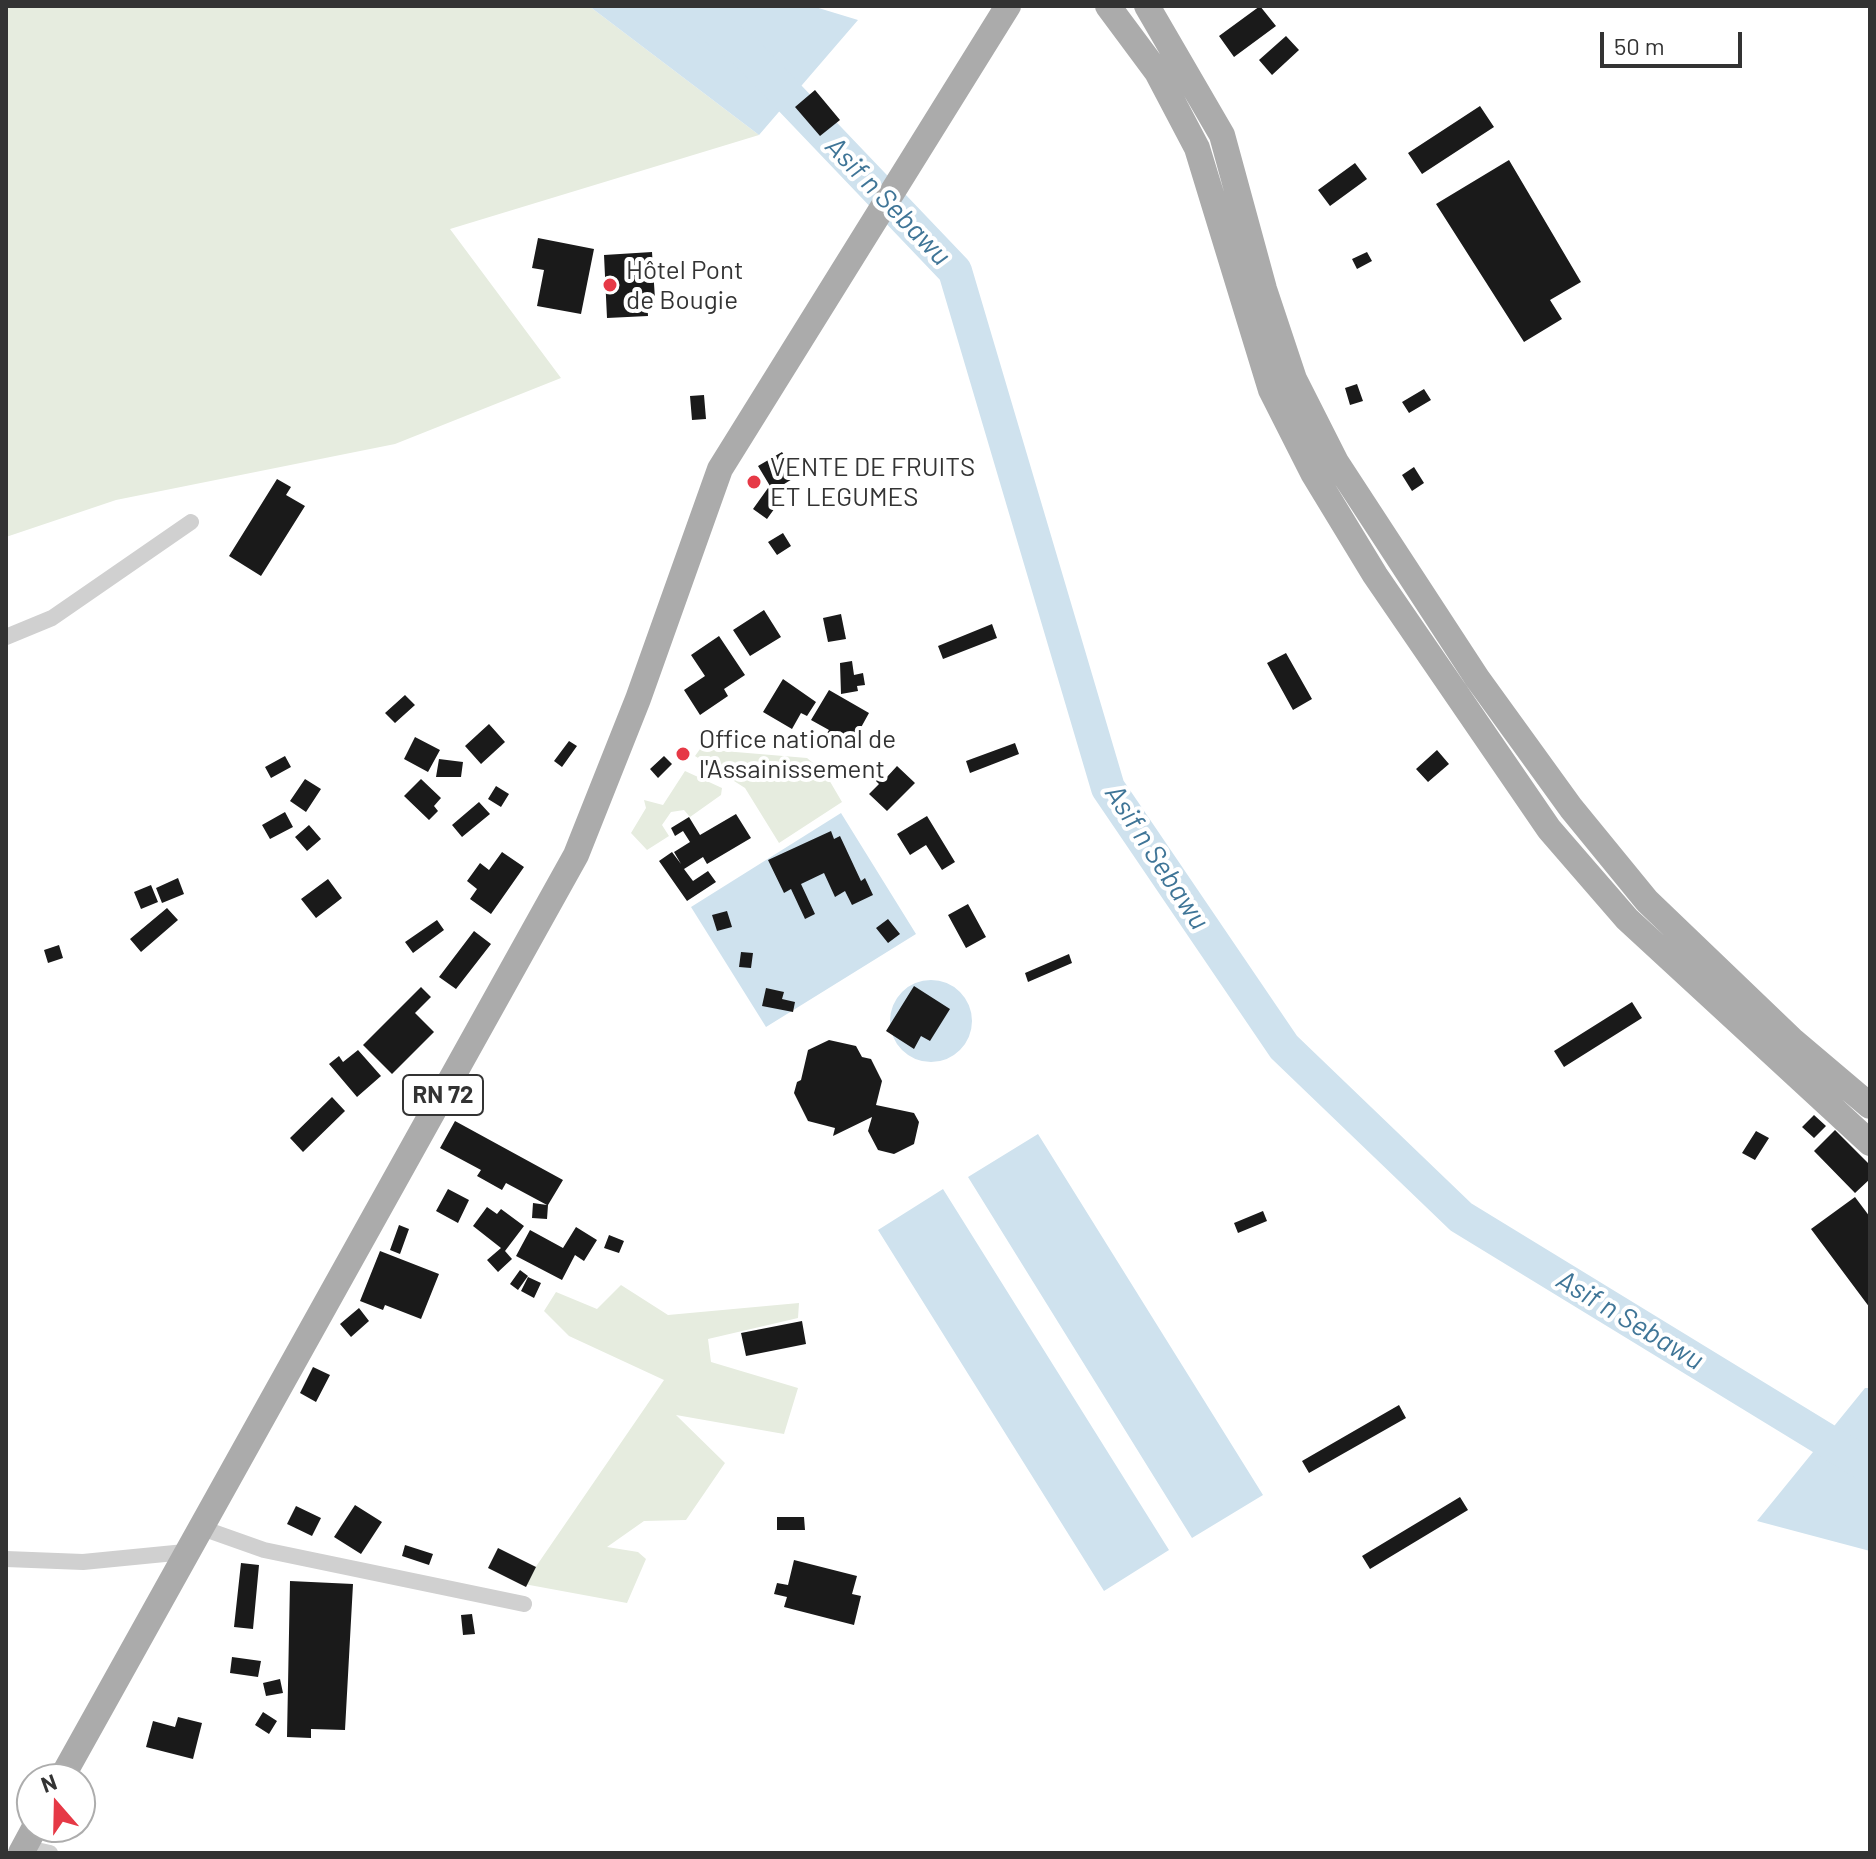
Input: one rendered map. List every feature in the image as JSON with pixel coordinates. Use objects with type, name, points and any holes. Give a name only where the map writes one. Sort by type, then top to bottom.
[{"type":"main road","name":"RN 72","points":[[70,1763],[576,855],[638,699],[720,469],[1008,6]]},
{"type":"main road","points":[[1108,6],[1157,72],[1197,148],[1271,390],[1313,473],[1383,587],[1549,829],[1627,919],[1870,1143]]},
{"type":"main road","points":[[1147,6],[1222,135],[1264,289],[1294,379],[1336,462],[1477,678],[1571,808],[1647,901],[1792,1040],[1870,1106]]},
{"type":"street","points":[[6,637],[52,618],[191,522]]},
{"type":"street","points":[[199,1527],[264,1550],[524,1604]]},
{"type":"street","points":[[6,1559],[83,1562],[185,1552]]},
{"type":"street","points":[[28,1843],[50,1853]]},
{"type":"shaded area","points":[[6,6],[589,6],[759,135],[450,229],[561,378],[395,444],[116,500],[6,537]]},
{"type":"shaded area","points":[[700,749],[807,758],[825,773],[842,802],[779,843],[745,788],[695,756]]},
{"type":"shaded area","points":[[685,771],[722,788],[721,795],[690,817],[684,810],[671,812],[662,825],[669,836],[647,850],[631,833],[646,808],[644,800],[663,805]]},
{"type":"shaded area","points":[[621,1285],[668,1315],[799,1303],[798,1318],[708,1339],[711,1362],[798,1388],[784,1434],[676,1415],[725,1463],[686,1520],[644,1521],[607,1547],[638,1552],[646,1559],[627,1603],[524,1584],[664,1380],[569,1336],[544,1311],[556,1292],[597,1309]]},
{"type":"water","points":[[589,6],[812,6],[858,20],[759,135]]},
{"type":"water","points":[[841,813],[916,934],[766,1027],[691,907]]},
{"type":"water","points":[[923,980],[939,980],[954,987],[965,998],[972,1021],[969,1037],[960,1050],[939,1062],[923,1062],[908,1055],[897,1044],[890,1029],[890,1013],[897,998],[908,987]]},
{"type":"water","points":[[1038,1134],[1263,1495],[1192,1538],[968,1177]]},
{"type":"water","points":[[943,1189],[1169,1550],[1104,1591],[878,1230]]},
{"type":"water","points":[[1865,1388],[1870,1388],[1870,1551],[1757,1521]]},
{"type":"building","points":[[1260,6],[1276,26],[1234,57],[1219,36]]},
{"type":"building","points":[[1286,36],[1299,50],[1272,75],[1259,60]]},
{"type":"building","points":[[815,90],[840,120],[820,136],[795,107]]},
{"type":"building","points":[[1480,106],[1494,127],[1422,174],[1408,153]]},
{"type":"building","points":[[1509,160],[1581,282],[1550,300],[1562,319],[1524,342],[1436,204]]},
{"type":"building","points":[[1355,163],[1367,179],[1330,206],[1318,190]]},
{"type":"building","points":[[538,238],[594,249],[581,314],[537,306],[544,270],[532,268]]},
{"type":"building","points":[[652,252],[655,299],[647,299],[648,316],[607,318],[604,255]]},
{"type":"building","points":[[1367,252],[1372,261],[1357,269],[1352,259]]},
{"type":"building","points":[[1357,384],[1363,401],[1350,405],[1345,388]]},
{"type":"building","points":[[1424,389],[1431,400],[1409,413],[1402,402]]},
{"type":"building","points":[[704,395],[706,419],[692,420],[690,396]]},
{"type":"building","points":[[782,452],[797,476],[773,491],[758,466]]},
{"type":"building","points":[[1414,467],[1424,483],[1412,491],[1402,475]]},
{"type":"building","points":[[277,479],[291,487],[286,495],[305,506],[261,576],[229,556]]},
{"type":"building","points":[[768,488],[782,498],[767,519],[753,509]]},
{"type":"building","points":[[783,533],[791,546],[777,555],[768,542]]},
{"type":"building","points":[[764,610],[781,637],[750,656],[733,630]]},
{"type":"building","points":[[841,614],[846,639],[828,642],[823,618]]},
{"type":"building","points":[[992,624],[997,638],[943,659],[938,646]]},
{"type":"building","points":[[719,636],[745,675],[724,689],[728,696],[700,715],[684,690],[705,676],[691,655]]},
{"type":"building","points":[[1286,653],[1312,699],[1293,710],[1267,663]]},
{"type":"building","points":[[852,661],[854,675],[863,673],[865,685],[857,686],[858,691],[841,694],[840,663]]},
{"type":"building","points":[[783,679],[816,702],[807,716],[801,713],[792,729],[763,712]]},
{"type":"building","points":[[829,690],[869,713],[853,742],[838,733],[831,746],[822,741],[829,730],[811,720]]},
{"type":"building","points":[[405,695],[415,705],[395,723],[385,713]]},
{"type":"building","points":[[489,724],[505,742],[481,764],[465,746]]},
{"type":"building","points":[[415,737],[440,750],[428,772],[404,759]]},
{"type":"building","points":[[569,741],[577,746],[562,767],[554,761]]},
{"type":"building","points":[[1015,743],[1019,754],[970,773],[966,761]]},
{"type":"building","points":[[1437,750],[1449,764],[1428,782],[1416,769]]},
{"type":"building","points":[[285,756],[291,767],[271,778],[265,767]]},
{"type":"building","points":[[664,756],[672,764],[658,778],[650,769]]},
{"type":"building","points":[[439,759],[463,762],[461,777],[436,777]]},
{"type":"building","points":[[897,766],[915,783],[887,811],[869,794],[879,784],[873,778],[879,772],[886,778]]},
{"type":"building","points":[[305,779],[321,789],[306,812],[290,801]]},
{"type":"building","points":[[421,779],[441,798],[434,806],[438,811],[429,820],[404,796]]},
{"type":"building","points":[[496,786],[509,794],[501,807],[488,799]]},
{"type":"building","points":[[479,802],[490,814],[462,837],[452,825]]},
{"type":"building","points":[[285,812],[293,827],[270,839],[262,825]]},
{"type":"building","points":[[736,814],[751,838],[707,864],[703,857],[684,869],[693,881],[708,871],[716,882],[687,901],[659,861],[672,852],[681,864],[674,852],[690,842],[683,831],[675,836],[671,828],[689,817],[700,835]]},
{"type":"building","points":[[927,816],[955,862],[942,870],[926,845],[910,855],[897,834]]},
{"type":"building","points":[[309,825],[321,839],[307,851],[295,837]]},
{"type":"building","points":[[831,831],[834,839],[840,836],[861,881],[865,878],[873,895],[852,905],[845,891],[835,897],[824,873],[801,884],[815,914],[805,919],[791,889],[784,893],[768,860]]},
{"type":"building","points":[[502,852],[524,867],[491,914],[470,899],[477,889],[467,881],[480,863],[489,870]]},
{"type":"building","points":[[178,878],[184,894],[162,903],[156,888]]},
{"type":"building","points":[[328,879],[342,898],[316,918],[301,899]]},
{"type":"building","points":[[151,885],[158,902],[141,909],[134,892]]},
{"type":"building","points":[[968,904],[986,937],[966,948],[948,915]]},
{"type":"building","points":[[167,908],[178,920],[141,952],[130,939]]},
{"type":"building","points":[[727,911],[732,927],[717,931],[712,915]]},
{"type":"building","points":[[888,919],[900,934],[888,943],[876,928]]},
{"type":"building","points":[[437,920],[444,930],[413,953],[405,942]]},
{"type":"building","points":[[474,931],[491,944],[456,989],[439,977]]},
{"type":"building","points":[[59,945],[63,958],[48,963],[44,950]]},
{"type":"building","points":[[741,952],[753,953],[751,968],[739,967]]},
{"type":"building","points":[[1069,954],[1072,963],[1028,982],[1025,973]]},
{"type":"building","points":[[914,986],[950,1009],[930,1041],[921,1036],[914,1049],[886,1031]]},
{"type":"building","points":[[421,987],[431,997],[415,1013],[434,1032],[392,1074],[363,1045]]},
{"type":"building","points":[[766,988],[784,992],[782,999],[795,1002],[793,1012],[762,1006]]},
{"type":"building","points":[[1632,1002],[1642,1018],[1564,1067],[1554,1051]]},
{"type":"building","points":[[829,1040],[856,1046],[862,1057],[871,1059],[882,1081],[876,1105],[914,1113],[919,1122],[914,1144],[894,1154],[878,1150],[868,1131],[872,1117],[833,1136],[835,1128],[808,1121],[794,1093],[797,1082],[801,1080],[808,1050]]},
{"type":"building","points":[[358,1050],[381,1076],[357,1097],[329,1064],[339,1056],[343,1062]]},
{"type":"building","points":[[332,1097],[345,1111],[303,1152],[290,1138]]},
{"type":"building","points":[[1814,1115],[1826,1126],[1814,1138],[1802,1127]]},
{"type":"building","points":[[455,1121],[563,1180],[548,1205],[547,1219],[532,1218],[533,1203],[547,1205],[506,1183],[502,1190],[477,1176],[481,1170],[440,1148]]},
{"type":"building","points":[[1835,1130],[1870,1165],[1870,1179],[1855,1193],[1814,1151]]},
{"type":"building","points":[[1756,1131],[1769,1138],[1755,1160],[1742,1153]]},
{"type":"building","points":[[448,1189],[469,1200],[458,1223],[436,1211]]},
{"type":"building","points":[[1855,1197],[1870,1217],[1870,1308],[1811,1229]]},
{"type":"building","points":[[487,1207],[497,1214],[501,1209],[524,1226],[505,1251],[512,1259],[498,1272],[487,1260],[501,1248],[473,1226]]},
{"type":"building","points":[[1263,1211],[1267,1221],[1238,1233],[1234,1223]]},
{"type":"building","points":[[399,1225],[409,1229],[400,1254],[390,1250]]},
{"type":"building","points":[[576,1227],[597,1240],[584,1261],[575,1255],[562,1280],[516,1256],[530,1230],[563,1248]]},
{"type":"building","points":[[609,1235],[624,1241],[619,1253],[604,1248]]},
{"type":"building","points":[[380,1251],[439,1274],[421,1319],[385,1305],[383,1310],[360,1301]]},
{"type":"building","points":[[520,1270],[528,1276],[518,1290],[510,1284]]},
{"type":"building","points":[[528,1277],[541,1283],[534,1298],[521,1291]]},
{"type":"building","points":[[359,1308],[369,1321],[351,1337],[340,1324]]},
{"type":"building","points":[[802,1321],[806,1344],[746,1356],[741,1333]]},
{"type":"building","points":[[313,1367],[330,1375],[316,1402],[300,1393]]},
{"type":"building","points":[[1399,1405],[1406,1418],[1309,1473],[1302,1461]]},
{"type":"building","points":[[1460,1497],[1468,1510],[1370,1569],[1362,1556]]},
{"type":"building","points":[[355,1505],[382,1522],[361,1554],[334,1537]]},
{"type":"building","points":[[296,1506],[321,1518],[312,1536],[287,1524]]},
{"type":"building","points":[[777,1517],[804,1517],[805,1530],[777,1530]]},
{"type":"building","points":[[405,1545],[433,1554],[429,1565],[402,1556]]},
{"type":"building","points":[[498,1548],[536,1567],[526,1587],[488,1568]]},
{"type":"building","points":[[794,1560],[857,1576],[852,1594],[861,1596],[854,1625],[784,1607],[787,1597],[774,1594],[777,1583],[788,1585]]},
{"type":"building","points":[[241,1563],[259,1565],[253,1629],[234,1627]]},
{"type":"building","points":[[290,1581],[353,1584],[345,1730],[311,1729],[311,1738],[287,1737]]},
{"type":"building","points":[[472,1614],[475,1634],[463,1635],[461,1615]]},
{"type":"building","points":[[232,1657],[261,1661],[258,1677],[230,1673]]},
{"type":"building","points":[[280,1679],[283,1693],[266,1696],[263,1683]]},
{"type":"building","points":[[263,1712],[277,1721],[269,1734],[255,1725]]},
{"type":"building","points":[[178,1717],[202,1723],[193,1759],[146,1747],[153,1721],[175,1727]]},
{"type":"waterway","name":"Asif n Sebawu","points":[[687,6],[745,51],[955,271],[1108,788],[1284,1047],[1461,1217],[1870,1467]]},
{"type":"place","name":"Hôtel Pont de Bougie","points":[[610,285]]},
{"type":"place","name":"VENTE DE FRUITS ET LEGUMES","points":[[754,482]]},
{"type":"place","name":"Office national de l'Assainissement","points":[[683,754]]}]
